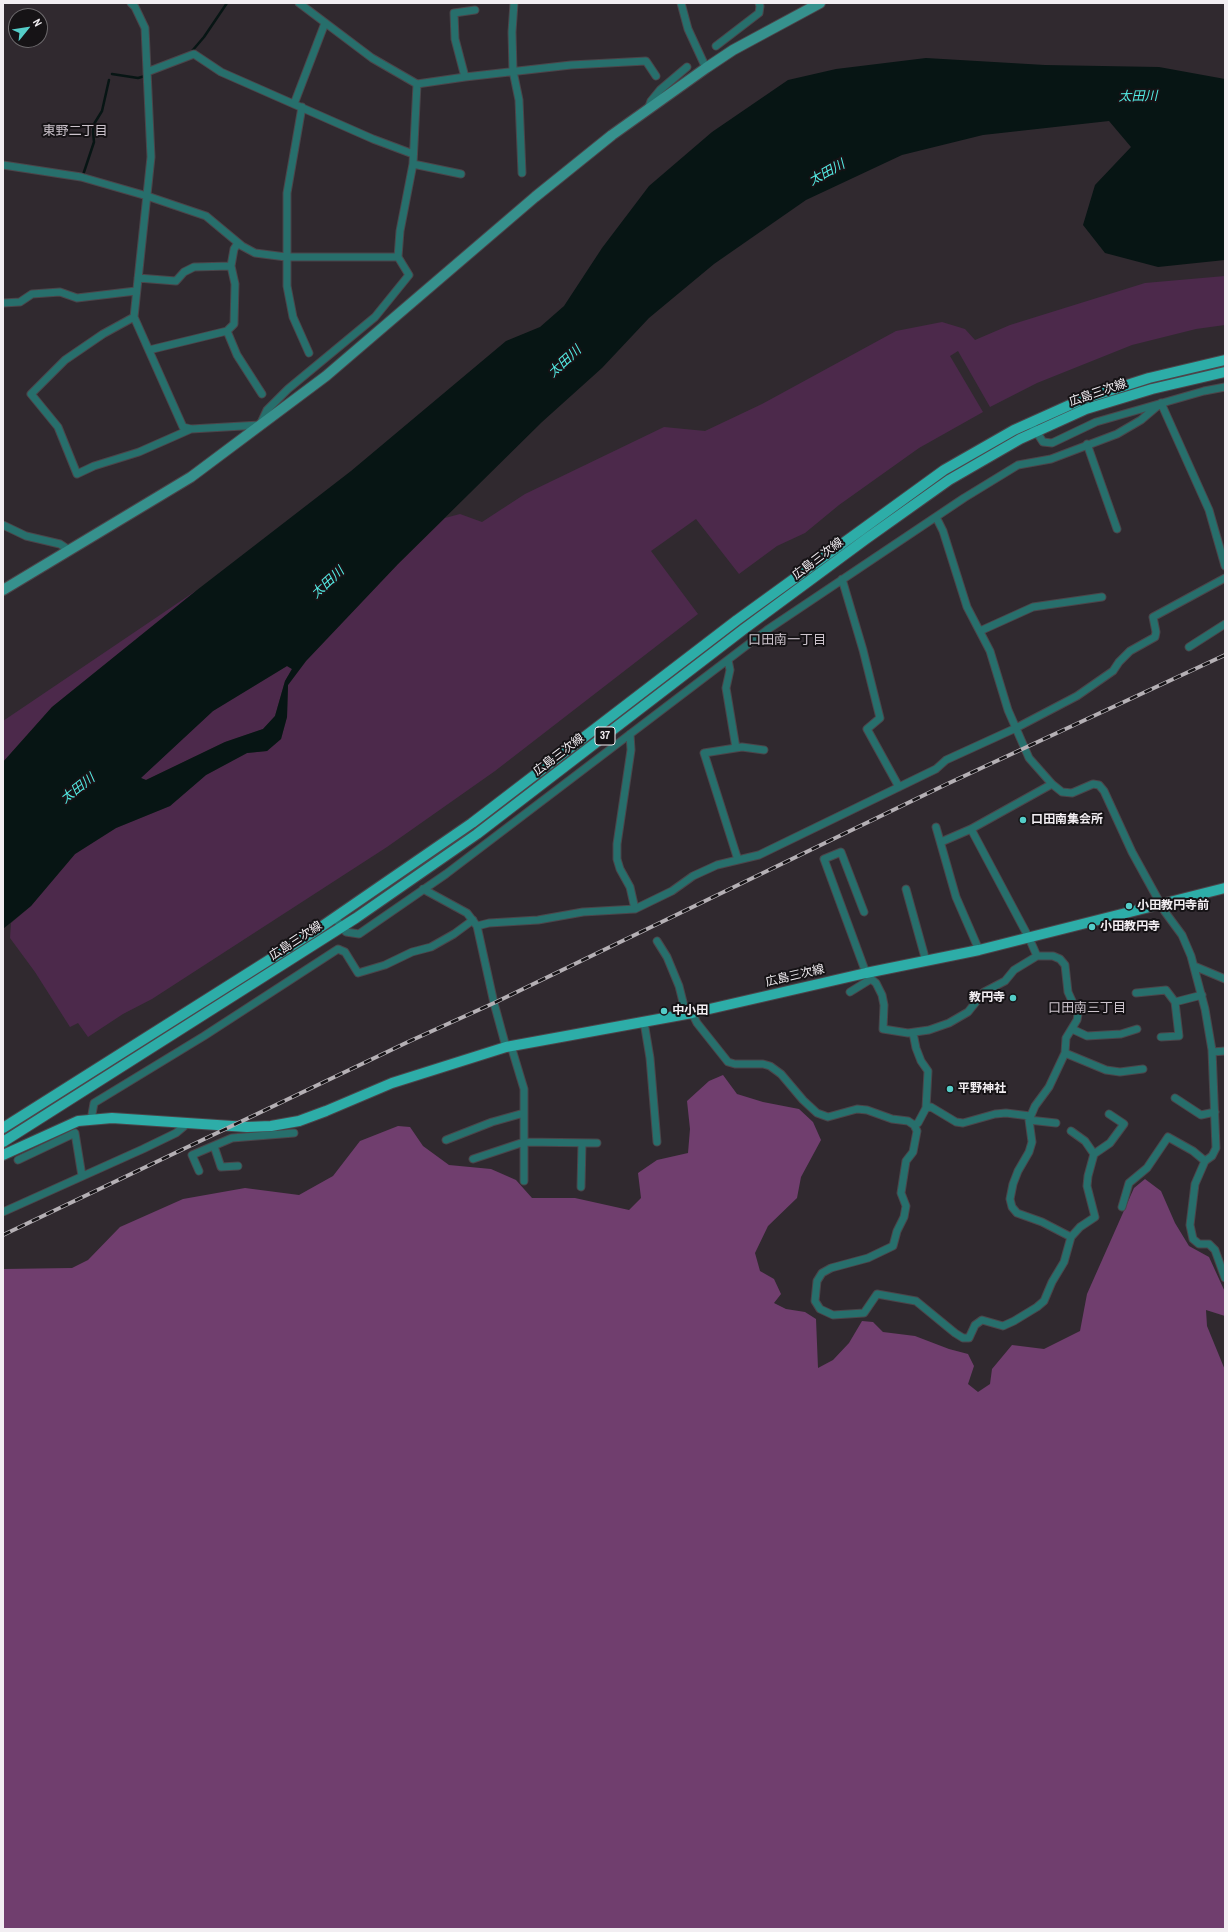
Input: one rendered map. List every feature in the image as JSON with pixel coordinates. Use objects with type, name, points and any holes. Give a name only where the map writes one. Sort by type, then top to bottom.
[{"type":"main road","name":"広島三次線","points":[[3,1128],[335,918],[472,823],[737,620],[944,470],[1030,422],[1082,399],[1186,369],[1225,360]]},
{"type":"main road","name":"広島三次線","points":[[3,1142],[341,927],[477,834],[738,634],[866,539],[949,480],[1035,431],[1086,409],[1130,396],[1225,372]]},
{"type":"main road","name":"広島三次線","points":[[3,1155],[78,1121],[112,1118],[188,1123],[260,1131],[299,1121],[392,1083],[508,1046],[689,1014],[869,975],[1029,938],[1225,888]]},
{"type":"street","points":[[131,3],[135,7],[145,28],[151,157],[134,317],[183,427],[191,429],[260,425]]},
{"type":"street","points":[[299,3],[372,58],[417,84],[465,76],[571,65],[646,61],[656,76]]},
{"type":"street","points":[[514,3],[512,32],[513,71],[519,100],[522,173]]},
{"type":"street","points":[[681,3],[688,30],[706,68]]},
{"type":"street","points":[[732,35],[738,28],[759,13],[759,3]]},
{"type":"street","points":[[3,590],[190,477],[326,376],[535,197],[612,135],[706,68],[734,50],[820,3]]},
{"type":"street","points":[[465,76],[455,39],[454,13],[475,10]]},
{"type":"street","points":[[294,104],[325,23]]},
{"type":"street","points":[[716,46],[732,35],[744,30]]},
{"type":"street","points":[[147,72],[194,54],[221,72],[373,139],[413,154]]},
{"type":"street","points":[[647,110],[651,100],[660,90],[686,67]]},
{"type":"street","points":[[260,425],[267,410],[288,389],[375,317],[409,275],[398,257],[400,231],[413,164],[417,84]]},
{"type":"street","points":[[302,107],[287,192],[286,257],[287,286],[293,317],[309,354]]},
{"type":"street","points":[[413,164],[461,174]]},
{"type":"street","points":[[3,165],[82,177],[147,196],[206,216],[238,244],[255,254],[286,257],[398,257]]},
{"type":"street","points":[[149,350],[228,330],[234,324],[235,284],[231,266],[234,249],[238,244]]},
{"type":"street","points":[[138,278],[176,281],[184,272],[194,267],[231,266]]},
{"type":"street","points":[[3,303],[20,302],[32,294],[60,292],[77,298],[136,291]]},
{"type":"street","points":[[134,317],[103,334],[66,360],[31,394],[58,427],[77,474],[94,466],[139,452],[191,429]]},
{"type":"street","points":[[228,330],[237,355],[262,394]]},
{"type":"street","points":[[1030,422],[1043,442],[1052,443],[1096,422],[1204,391],[1225,388]]},
{"type":"street","points":[[335,918],[346,932],[359,934],[446,874],[767,630],[842,579],[936,517],[1018,466],[1038,460],[1051,459],[1087,444],[1117,434],[1141,420],[1161,403]]},
{"type":"street","points":[[1161,403],[1209,510],[1225,566]]},
{"type":"street","points":[[1087,444],[1117,529]]},
{"type":"street","points":[[936,517],[943,531],[967,607],[990,651],[1016,728],[1029,758],[1052,784],[1062,792],[1072,793],[1093,784],[1099,785],[1104,791],[1132,852],[1160,904],[1182,935],[1194,966],[1202,995],[1212,1052],[1216,1148],[1212,1156],[1205,1161],[1195,1184],[1190,1225],[1193,1239],[1199,1244],[1209,1244],[1215,1250],[1225,1278]]},
{"type":"street","points":[[3,525],[26,536],[60,544],[69,550]]},
{"type":"street","points":[[91,1120],[94,1103],[204,1036],[338,949],[345,952],[358,973],[385,965],[412,952],[431,947],[475,923],[538,920],[583,912],[635,909],[672,891],[693,876],[717,865],[759,855],[936,769],[946,760],[1016,728],[1077,696],[1113,671],[1119,662],[1130,651],[1154,637],[1156,632],[1153,617],[1225,578]]},
{"type":"street","points":[[842,579],[863,650],[880,718],[867,729],[899,787]]},
{"type":"street","points":[[980,631],[1033,608],[1102,596]]},
{"type":"street","points":[[1189,647],[1225,624]]},
{"type":"street","points":[[728,660],[730,670],[726,688],[736,748]]},
{"type":"street","points":[[630,734],[631,750],[617,844],[617,859],[620,869],[630,887],[635,909]]},
{"type":"street","points":[[738,860],[704,753],[742,747],[764,750]]},
{"type":"street","points":[[941,842],[971,830],[1052,784]]},
{"type":"street","points":[[936,827],[956,897],[979,950]]},
{"type":"street","points":[[971,830],[1029,938],[1037,956]]},
{"type":"street","points":[[864,912],[841,852],[824,859],[869,975],[876,983],[882,995],[884,1005],[883,1029],[913,1033],[929,1030],[949,1022],[968,1012],[984,992],[1005,981],[1014,970],[1037,956],[1053,956],[1060,959],[1065,965],[1068,992],[1078,1014],[1077,1020],[1066,1038],[1065,1053],[1049,1086],[1035,1106],[1030,1118],[1032,1142],[1029,1152],[1012,1184],[1010,1199],[1012,1208],[1017,1213],[1042,1222],[1071,1237]]},
{"type":"street","points":[[423,889],[467,913],[475,923],[494,1004],[524,1089],[524,1181]]},
{"type":"street","points":[[906,889],[926,961]]},
{"type":"street","points":[[657,941],[667,957],[689,1014],[728,1062],[735,1064],[763,1064],[770,1066],[781,1074],[817,1113],[828,1117],[858,1109],[867,1110],[892,1119],[908,1121],[914,1125],[917,1131],[917,1138],[913,1152],[906,1161],[901,1193],[906,1206],[893,1246],[868,1258],[831,1268],[822,1273],[816,1281],[815,1301],[820,1309],[833,1315],[864,1313],[877,1294],[916,1301],[955,1333],[963,1338],[969,1338],[974,1325],[982,1320],[1003,1326],[1014,1321],[1044,1301],[1052,1282],[1064,1262],[1071,1237],[1080,1226],[1095,1217],[1087,1186],[1094,1154],[1110,1143],[1124,1124],[1109,1114]]},
{"type":"street","points":[[1194,966],[1225,979]]},
{"type":"street","points":[[850,992],[869,975]]},
{"type":"street","points":[[1136,993],[1166,990],[1175,1002],[1179,1036],[1161,1037]]},
{"type":"street","points":[[1175,1002],[1202,995]]},
{"type":"street","points":[[644,1022],[650,1058],[657,1142]]},
{"type":"street","points":[[1072,1029],[1087,1036],[1121,1034],[1137,1029]]},
{"type":"street","points":[[913,1033],[916,1048],[921,1061],[928,1071],[926,1108],[918,1122],[914,1125]]},
{"type":"street","points":[[1212,1052],[1225,1051]]},
{"type":"street","points":[[1065,1053],[1106,1070],[1120,1072],[1144,1069]]},
{"type":"street","points":[[1175,1098],[1201,1115],[1215,1112]]},
{"type":"street","points":[[926,1108],[936,1108],[956,1122],[963,1124],[995,1114],[1006,1113],[1056,1122]]},
{"type":"street","points":[[446,1140],[492,1122],[524,1113]]},
{"type":"street","points":[[3,1212],[176,1133],[188,1123]]},
{"type":"street","points":[[198,1171],[192,1155],[232,1138],[260,1131],[294,1133]]},
{"type":"street","points":[[1071,1131],[1085,1141],[1094,1154]]},
{"type":"street","points":[[18,1160],[75,1133],[82,1176]]},
{"type":"street","points":[[1122,1206],[1128,1184],[1147,1168],[1168,1137],[1205,1161]]},
{"type":"street","points":[[473,1159],[524,1142],[597,1143]]},
{"type":"street","points":[[581,1187],[582,1143]]},
{"type":"street","points":[[214,1146],[221,1167],[238,1166]]},
{"type":"street","points":[[1216,1148],[1225,1147]]},
{"type":"shaded area","points":[[1225,276],[1225,325],[1196,329],[1132,345],[1037,383],[990,407],[958,351],[950,356],[983,412],[919,448],[839,505],[805,533],[777,546],[739,574],[696,519],[651,551],[698,614],[495,771],[387,847],[152,999],[123,1014],[88,1037],[78,1023],[70,1027],[35,972],[10,938],[11,923],[31,906],[75,854],[116,828],[170,806],[206,775],[247,753],[267,751],[281,739],[287,717],[288,685],[306,661],[398,564],[445,518],[460,514],[482,522],[525,494],[664,427],[705,431],[762,404],[896,331],[942,322],[965,329],[975,340],[1010,325],[1145,283]]},
{"type":"shaded area","points":[[197,590],[52,707],[3,762],[3,721]]},
{"type":"shaded area","points":[[287,666],[292,669],[285,681],[275,716],[263,729],[225,742],[146,780],[140,778],[213,711]]},
{"type":"shaded area","points":[[723,1075],[737,1094],[763,1102],[799,1109],[813,1122],[821,1140],[801,1177],[797,1198],[768,1226],[755,1253],[760,1271],[774,1279],[781,1294],[774,1303],[786,1309],[805,1312],[816,1319],[818,1368],[833,1360],[849,1343],[862,1321],[873,1322],[883,1332],[915,1336],[949,1349],[968,1354],[974,1366],[968,1384],[978,1392],[990,1384],[992,1369],[1012,1345],[1044,1349],[1080,1331],[1087,1294],[1134,1188],[1145,1179],[1161,1191],[1175,1223],[1189,1246],[1209,1257],[1225,1292],[1225,1316],[1206,1310],[1207,1326],[1225,1370],[1225,1929],[3,1929],[3,1269],[72,1268],[88,1260],[120,1227],[183,1199],[245,1188],[299,1195],[333,1176],[360,1141],[398,1126],[410,1127],[423,1146],[449,1165],[491,1169],[516,1180],[532,1198],[575,1198],[629,1210],[641,1198],[638,1173],[657,1160],[688,1153],[690,1129],[687,1101],[709,1081]]},
{"type":"water","name":"太田川","points":[[926,58],[1045,65],[1159,67],[1225,79],[1225,260],[1158,267],[1105,253],[1083,225],[1095,185],[1131,147],[1109,121],[983,135],[902,155],[806,200],[714,264],[649,318],[602,368],[542,422],[398,564],[306,661],[288,685],[287,717],[281,739],[267,751],[247,753],[206,775],[170,806],[116,828],[75,854],[31,906],[3,929],[3,762],[52,707],[197,590],[351,471],[506,341],[540,327],[564,306],[602,248],[649,186],[712,132],[788,80],[836,69]],"holes":[[[287,666],[292,669],[285,681],[275,716],[263,729],[225,742],[146,780],[141,778],[213,711]]]},
{"type":"waterway","points":[[192,51],[204,37],[227,3]]},
{"type":"waterway","points":[[112,74],[138,78],[145,76]]},
{"type":"waterway","points":[[83,175],[94,142],[94,124],[102,111],[109,80]]},
{"type":"railway","points":[[3,1235],[410,1041],[494,1003],[947,784],[1225,655]]},
{"type":"place","name":"口田南集会所","points":[[1023,820]]},
{"type":"place","name":"小田教円寺前","points":[[1129,906]]},
{"type":"place","name":"小田教円寺","points":[[1092,927]]},
{"type":"place","name":"教円寺","points":[[1013,998]]},
{"type":"place","name":"中小田","points":[[664,1011]]},
{"type":"place","name":"平野神社","points":[[950,1089]]},
{"type":"district","name":"東野二丁目","points":[[75,132]]},
{"type":"district","name":"口田南一丁目","points":[[787,641]]},
{"type":"district","name":"口田南三丁目","points":[[1087,1009]]}]
